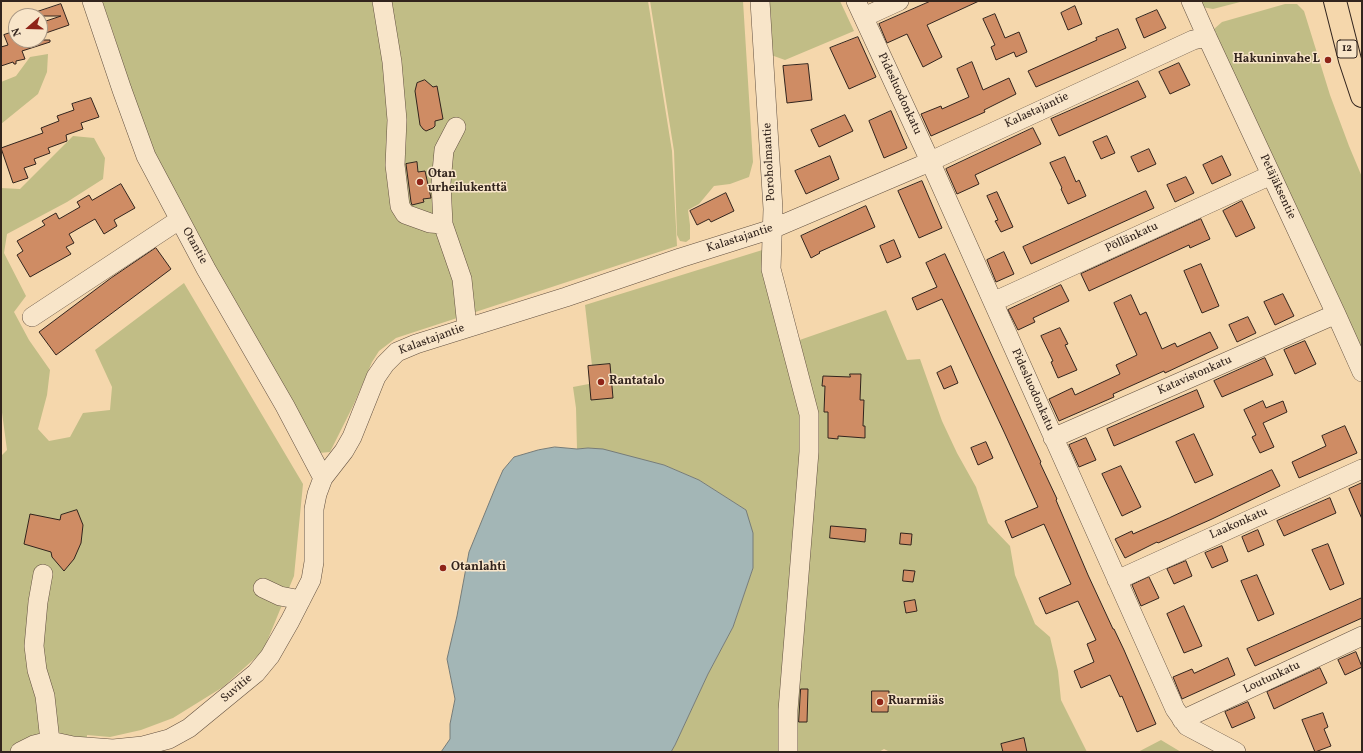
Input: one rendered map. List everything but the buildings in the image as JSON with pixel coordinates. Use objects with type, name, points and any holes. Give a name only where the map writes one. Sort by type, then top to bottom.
[{"type":"highway","name":"12","points":[[1335,1],[1350,60],[1362,96]]},
{"type":"street","name":"Otantie","points":[[92,1],[146,156],[246,340],[285,406],[323,478]]},
{"type":"street","points":[[382,1],[392,62],[398,120],[395,165],[400,206],[405,214],[430,223],[443,224]]},
{"type":"street","name":"Poroholmantie","points":[[760,1],[772,194],[771,269],[809,414],[809,452],[788,710],[788,752]]},
{"type":"street","points":[[860,9],[899,1]]},
{"type":"street","name":"Petäjäksentie","points":[[1191,1],[1362,372]]},
{"type":"street","name":"Pidesluodonkatu","points":[[860,9],[930,161],[1175,709],[1187,726],[1236,752]]},
{"type":"street","name":"Kalastajantie","points":[[323,478],[344,452],[352,437],[376,377],[385,364],[397,352],[466,327],[559,299],[772,229],[930,161],[1193,40],[1206,36]]},
{"type":"street","points":[[456,127],[444,150],[441,183],[443,224],[462,279],[466,327]]},
{"type":"street","name":"Pöllänkatu","points":[[993,302],[1271,175]]},
{"type":"street","points":[[32,317],[180,220]]},
{"type":"street","name":"Katavistonkatu","points":[[1053,438],[1336,314]]},
{"type":"street","name":"Laakonkatu","points":[[1117,580],[1362,469]]},
{"type":"street","name":"Suvitie","points":[[20,752],[34,745],[50,742],[73,746],[113,749],[143,746],[169,739],[182,732],[256,673],[270,656],[311,580],[314,562],[314,509],[317,494],[323,478]]},
{"type":"street","points":[[43,574],[38,602],[34,646],[37,670],[45,696],[50,742]]},
{"type":"street","points":[[263,588],[280,596],[301,600]]},
{"type":"street","name":"Loutunkatu","points":[[1182,720],[1362,636]]},
{"type":"shaded area","name":"Otan urheilukenttä","points":[[102,1],[648,1],[672,151],[677,246],[396,338],[379,351],[372,362],[353,406],[330,452],[319,453],[259,350],[144,135],[114,35]]},
{"type":"shaded area","points":[[650,1],[743,1],[753,162],[749,177],[730,184],[714,186],[699,204],[688,210],[690,239],[686,242],[680,241],[677,235],[674,151]]},
{"type":"shaded area","points":[[768,1],[840,1],[854,31],[785,60],[771,55]]},
{"type":"shaded area","points":[[1199,1],[1244,1],[1213,9],[1202,7]]},
{"type":"shaded area","points":[[1285,4],[1297,4],[1304,11],[1330,95],[1362,177],[1362,352],[1278,173],[1214,29],[1222,22]]},
{"type":"shaded area","points":[[48,54],[47,72],[38,94],[1,124],[1,82],[16,76],[30,57]]},
{"type":"shaded area","points":[[73,136],[94,138],[105,158],[103,179],[67,202],[7,234],[4,253],[26,296],[14,312],[29,340],[50,370],[47,395],[38,429],[49,441],[70,437],[83,413],[110,410],[112,387],[95,350],[184,283],[303,484],[294,576],[263,651],[223,687],[173,718],[141,730],[110,737],[87,735],[87,752],[1,752],[1,456],[7,450],[1,405],[1,188],[20,189]]},
{"type":"shaded area","points":[[772,247],[791,343],[886,310],[907,360],[920,359],[942,421],[957,453],[976,487],[988,523],[1010,546],[1015,575],[1035,624],[1050,637],[1058,671],[1061,700],[1087,752],[890,752],[884,749],[879,752],[671,752],[708,674],[733,627],[753,568],[746,510],[699,480],[664,465],[588,448],[577,449],[576,408],[573,387],[594,383],[585,305]]},
{"type":"shaded area","points":[[555,447],[603,449],[664,465],[699,480],[746,510],[753,533],[753,568],[733,627],[708,674],[671,752],[441,752],[450,739],[450,724],[455,699],[447,659],[469,552],[503,470],[514,457]]},
{"type":"shaded area","points":[[1161,740],[1181,752],[1138,752]]},
{"type":"place","name":"Hakuninvahe L","points":[[1328,60]]},
{"type":"place","name":"Otan urheilukenttä","points":[[420,182]]},
{"type":"place","name":"Rantatalo","points":[[601,382]]},
{"type":"place","name":"Otanlahti","points":[[443,568]]},
{"type":"place","name":"Ruarmiäs","points":[[880,702]]}]
